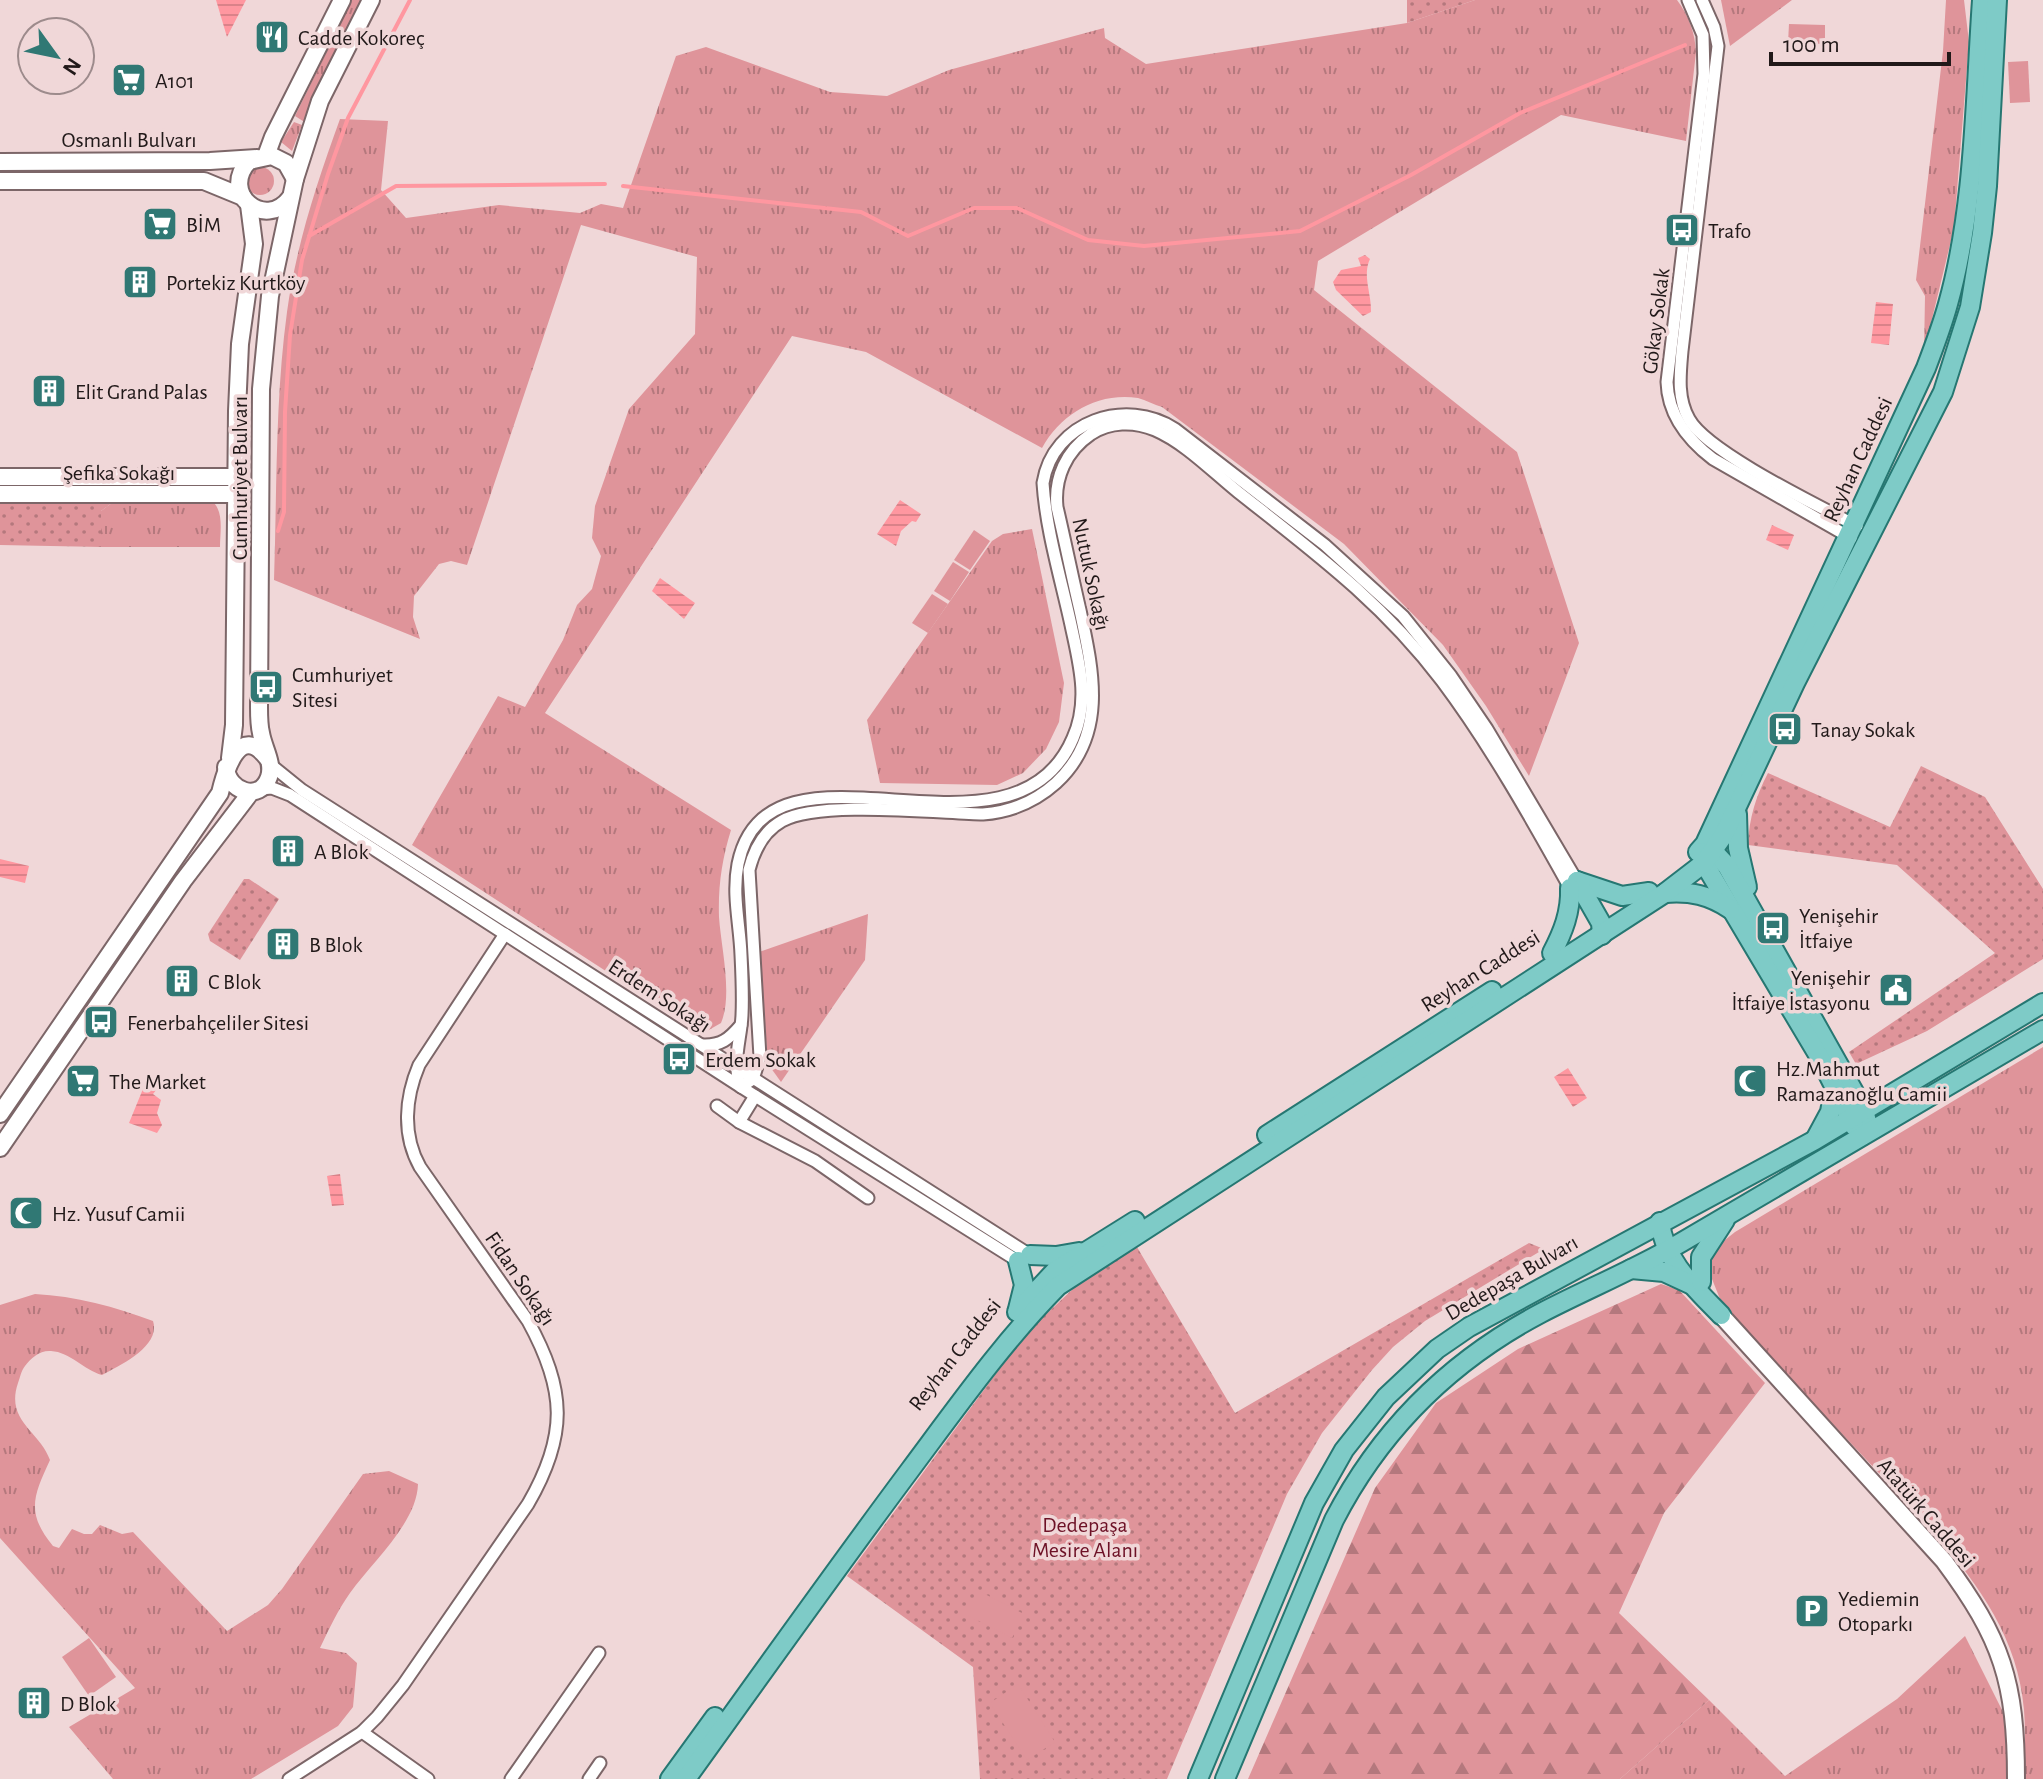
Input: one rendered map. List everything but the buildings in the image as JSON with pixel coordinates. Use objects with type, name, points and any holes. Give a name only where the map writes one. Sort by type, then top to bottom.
[{"type":"main road","name":"Reyhan Caddesi","points":[[1706,855],[1850,530],[1926,368],[1949,303],[1968,188],[1982,0]]},
{"type":"main road","name":"Reyhan Caddesi","points":[[1706,855],[1737,808],[1795,683],[1943,392],[1970,307],[1987,186],[1997,0]]},
{"type":"main road","points":[[1737,808],[1740,863],[1756,917]]},
{"type":"main road","points":[[1024,1258],[1053,1279],[1657,893],[1706,855]]},
{"type":"main road","points":[[1706,855],[1732,910],[1820,1058],[1838,1081],[1869,1089],[1914,1081]]},
{"type":"main road","points":[[1706,855],[1727,866],[1756,917],[1856,1115],[1857,1131],[1865,1136]]},
{"type":"main road","points":[[1573,884],[1622,896],[1682,892],[1708,896],[1732,910]]},
{"type":"main road","points":[[1573,884],[1598,929]]},
{"type":"main road","points":[[1552,953],[1565,926],[1573,884]]},
{"type":"main road","name":"Reyhan Caddesi","points":[[670,1779],[974,1363],[1017,1312],[1053,1279],[1093,1246],[1552,953],[1598,929]]},
{"type":"main road","name":"Dedepaşa Bulvarı","points":[[1198,1779],[1314,1503],[1366,1420],[1413,1370],[1469,1327],[1815,1140],[2043,1003]]},
{"type":"main road","name":"Dedepaşa Bulvarı","points":[[1225,1779],[1334,1520],[1355,1480],[1379,1446],[1419,1400],[1470,1356],[1540,1313],[1673,1247],[2043,1030]]},
{"type":"main road","points":[[1815,1140],[1830,1112],[1838,1081]]},
{"type":"main road","points":[[1696,1283],[1701,1257],[1730,1212]]},
{"type":"main road","points":[[1660,1222],[1662,1240],[1673,1247],[1721,1315]]},
{"type":"main road","points":[[1024,1258],[1064,1255],[1093,1246]]},
{"type":"main road","points":[[1017,1312],[1024,1285],[1024,1258]]},
{"type":"main road","points":[[1631,1269],[1664,1272],[1696,1283]]},
{"type":"main road","name":"Reyhan Caddesi","points":[[686,1779],[806,1610],[1053,1279]]},
{"type":"street","name":"Cumhuriyet Bulvarı","points":[[0,1114],[220,793],[234,725],[240,344],[254,244],[239,182],[240,174],[249,161],[262,157],[342,0]]},
{"type":"street","name":"Cumhuriyet Bulvarı","points":[[269,762],[260,732],[259,707],[261,389],[270,296],[290,198],[320,101],[371,0]]},
{"type":"street","name":"Gökay Sokak","points":[[1688,0],[1703,35],[1705,60],[1680,373],[1683,403],[1698,431],[1722,451],[1869,540]]},
{"type":"street","name":"Gökay Sokak","points":[[1690,248],[1718,46],[1714,27],[1702,0]]},
{"type":"street","name":"Osmanlı Bulvarı","points":[[0,162],[210,161],[262,157]]},
{"type":"street","points":[[262,157],[280,159],[286,163],[295,179]]},
{"type":"street","name":"Osmanlı Bulvarı","points":[[0,181],[204,181],[246,201]]},
{"type":"street","points":[[246,201],[269,211],[278,209],[290,198]]},
{"type":"street","name":"Nutuk Sokağı","points":[[741,1087],[735,1067],[741,1025],[741,943],[736,905],[738,865],[747,840],[770,813],[802,799],[821,797],[994,801],[1024,790],[1040,779],[1070,745],[1081,710],[1081,673],[1043,483],[1050,460],[1066,438],[1084,425],[1106,416],[1137,415],[1164,422],[1175,429],[1325,545],[1403,616],[1451,676],[1487,729],[1573,884]]},
{"type":"street","name":"Nutuk Sokağı","points":[[753,1079],[760,1057],[747,884],[752,857],[769,831],[783,820],[815,810],[983,814],[1006,811],[1050,788],[1069,770],[1081,750],[1093,712],[1093,670],[1057,507],[1056,484],[1076,445],[1109,426],[1142,426],[1169,439],[1326,561],[1380,608],[1443,683],[1573,884]]},
{"type":"street","name":"Şefika Sokağı","points":[[0,477],[237,484]]},
{"type":"street","name":"Şefika Sokağı","points":[[0,494],[262,482]]},
{"type":"street","points":[[0,1148],[222,827],[269,779],[269,762],[264,753],[251,747],[238,750],[228,763],[229,780],[233,786],[255,791]]},
{"type":"street","name":"Erdem Sokağı","points":[[269,762],[302,790],[735,1067],[1024,1258]]},
{"type":"street","name":"Erdem Sokağı","points":[[255,791],[272,788],[290,795],[755,1096],[1024,1258]]},
{"type":"street","points":[[168,871],[183,881]]},
{"type":"street","name":"Fidan Sokağı","points":[[289,1779],[362,1732],[403,1685],[528,1504],[546,1474],[553,1448],[558,1416],[557,1390],[541,1344],[420,1167],[411,1151],[408,1131],[410,1086],[419,1065],[505,934]]},
{"type":"street","points":[[69,1017],[85,1024]]},
{"type":"street","points":[[700,1045],[724,1042],[741,1025]]},
{"type":"street","points":[[741,1087],[753,1079]]},
{"type":"street","points":[[739,1122],[755,1096]]},
{"type":"street","points":[[717,1106],[739,1122],[815,1161],[868,1198]]},
{"type":"street","name":"Atatürk Caddesi","points":[[1721,1315],[1944,1561],[1975,1603],[1996,1645],[2009,1682],[2016,1727],[2016,1779]]},
{"type":"street","points":[[511,1779],[599,1653]]},
{"type":"street","points":[[362,1732],[428,1779]]},
{"type":"street","points":[[589,1779],[600,1763]]},
{"type":"green space","points":[[352,0],[364,0],[306,123],[295,116]]},
{"type":"green space","points":[[1407,0],[1475,0],[1407,23]]},
{"type":"green space","points":[[1475,0],[1677,0],[1691,25],[1696,52],[1686,141],[1561,115],[1318,261],[1314,290],[1517,452],[1579,643],[1529,776],[1486,706],[1443,645],[1344,544],[1162,407],[1138,398],[1108,398],[1095,402],[1059,425],[1042,448],[866,352],[792,336],[545,713],[731,830],[719,894],[726,985],[721,1023],[707,1031],[695,1029],[412,845],[498,696],[525,707],[563,640],[577,605],[592,589],[601,556],[592,538],[595,506],[629,409],[695,334],[697,257],[581,225],[467,565],[451,561],[439,564],[414,596],[413,617],[420,639],[274,580],[278,412],[287,312],[308,214],[340,119],[388,121],[381,190],[406,218],[499,205],[580,213],[601,204],[623,208],[676,56],[706,47],[830,92],[887,96],[949,70],[1104,28],[1105,38],[1146,64],[1407,23]]},
{"type":"green space","points":[[1721,0],[1792,0],[1730,46]]},
{"type":"green space","points":[[1946,0],[1964,0],[1969,42],[1954,228],[1924,352],[1925,296],[1916,280],[1943,51]]},
{"type":"green space","points":[[1789,24],[1825,25],[1825,44],[1788,43]]},
{"type":"green space","points":[[2028,61],[2030,102],[2010,103],[2008,62]]},
{"type":"green space","points":[[294,122],[302,125],[292,151],[281,142]]},
{"type":"green space","points":[[260,167],[270,171],[274,181],[270,191],[260,195],[250,191],[246,181],[250,171]]},
{"type":"green space","points":[[209,499],[220,514],[220,547],[101,547],[101,511],[116,500]]},
{"type":"green space","points":[[116,500],[101,511],[101,547],[0,545],[0,501]]},
{"type":"green space","points":[[1032,529],[1064,683],[1059,722],[1046,749],[1023,773],[997,785],[880,783],[867,720],[992,541],[1003,534]]},
{"type":"green space","points":[[974,530],[990,541],[970,570],[954,560]]},
{"type":"green space","points":[[953,562],[969,572],[950,601],[934,591]]},
{"type":"green space","points":[[932,594],[948,604],[928,633],[912,623]]},
{"type":"green space","points":[[1921,766],[1985,797],[2043,889],[2043,959],[1927,1031],[1856,1064],[1849,1052],[1995,953],[1897,865],[1748,845],[1752,816],[1768,773],[1890,827]]},
{"type":"green space","points":[[244,879],[249,879],[279,899],[240,960],[210,941],[208,934]]},
{"type":"green space","points":[[868,914],[865,960],[781,1082],[768,1064],[759,952]]},
{"type":"green space","points":[[2043,1047],[2043,1779],[2024,1779],[2025,1719],[2020,1684],[2005,1637],[1982,1594],[1936,1534],[1755,1341],[1720,1299],[1708,1269],[1715,1248],[1735,1232]]},
{"type":"green space","name":"Dedepaşa Mesire Alanı","points":[[1134,1242],[1235,1413],[1529,1243],[1544,1249],[1425,1321],[1393,1347],[1322,1433],[1287,1494],[1167,1779],[980,1779],[973,1667],[847,1576],[1003,1364],[1039,1321],[1075,1287]]},
{"type":"green space","points":[[1661,1284],[1679,1290],[1765,1383],[1664,1513],[1619,1613],[1709,1700],[1620,1779],[1248,1779],[1375,1488],[1436,1403],[1518,1349]]},
{"type":"green space","points":[[35,1294],[80,1300],[125,1311],[153,1321],[154,1330],[151,1339],[138,1354],[102,1375],[64,1354],[51,1351],[36,1355],[22,1370],[15,1396],[16,1407],[50,1460],[35,1504],[39,1524],[53,1546],[59,1548],[72,1529],[92,1534],[100,1525],[122,1534],[133,1532],[227,1631],[268,1605],[282,1589],[363,1474],[389,1471],[418,1484],[416,1499],[402,1527],[350,1593],[320,1648],[346,1653],[357,1663],[353,1707],[338,1726],[251,1779],[113,1779],[69,1727],[135,1688],[0,1538],[0,1305]]},
{"type":"green space","points":[[979,1591],[1024,1614],[1012,1638],[967,1615]]},
{"type":"green space","points":[[1965,1636],[2007,1720],[2006,1779],[1620,1779],[1709,1700],[1785,1776],[1897,1699]]},
{"type":"green space","points":[[89,1638],[116,1677],[89,1696],[62,1657]]},
{"type":"green space","points":[[1018,1684],[1055,1742],[1027,1760],[990,1703]]},
{"type":"shaded area","points":[[216,0],[246,0],[227,37]]},
{"type":"shaded area","points":[[1365,255],[1370,259],[1367,272],[1371,312],[1363,316],[1336,290],[1333,282],[1341,270],[1361,266],[1358,258]]},
{"type":"shaded area","points":[[1876,302],[1893,304],[1889,345],[1871,343]]},
{"type":"shaded area","points":[[900,500],[921,514],[916,522],[912,521],[901,531],[896,546],[877,534]]},
{"type":"shaded area","points":[[1772,525],[1794,535],[1788,550],[1766,540]]},
{"type":"shaded area","points":[[660,578],[695,603],[684,619],[652,591]]},
{"type":"shaded area","points":[[0,859],[29,866],[25,883],[0,877]]},
{"type":"shaded area","points":[[1568,1068],[1587,1098],[1573,1107],[1554,1077]]},
{"type":"shaded area","points":[[145,1084],[157,1089],[153,1094],[161,1100],[157,1113],[162,1125],[157,1133],[129,1123]]},
{"type":"shaded area","points":[[340,1174],[344,1205],[332,1206],[327,1176]]},
{"type":"waterway","points":[[278,531],[284,512],[290,335],[302,260],[348,118],[410,0]]},
{"type":"waterway","points":[[623,186],[861,212],[908,236],[974,208],[1017,208],[1088,240],[1144,246],[1300,231],[1411,175],[1520,113],[1685,45]]},
{"type":"waterway","points":[[309,236],[396,186],[605,184]]},
{"type":"place","name":"Cadde Kokoreç","points":[[272,37]]},
{"type":"place","name":"A101","points":[[129,80]]},
{"type":"place","name":"BİM","points":[[160,224]]},
{"type":"place","name":"Trafo","points":[[1682,230]]},
{"type":"place","name":"Portekiz Kurtköy","points":[[140,282]]},
{"type":"place","name":"Elit Grand Palas","points":[[49,391]]},
{"type":"place","name":"Cumhuriyet Sitesi","points":[[266,687]]},
{"type":"place","name":"Tanay Sokak","points":[[1785,729]]},
{"type":"place","name":"A Blok","points":[[288,851]]},
{"type":"place","name":"Yenişehir İtfaiye","points":[[1773,928]]},
{"type":"place","name":"B Blok","points":[[283,944]]},
{"type":"place","name":"C Blok","points":[[182,981]]},
{"type":"place","name":"Yenişehir İtfaiye İstasyonu","points":[[1896,990]]},
{"type":"place","name":"Fenerbahçeliler Sitesi","points":[[101,1022]]},
{"type":"place","name":"Erdem Sokak","points":[[679,1059]]},
{"type":"place","name":"The Market","points":[[83,1081]]},
{"type":"place","name":"Hz.Mahmut Ramazanoğlu Camii","points":[[1750,1081]]},
{"type":"place","name":"Hz. Yusuf Camii","points":[[26,1213]]},
{"type":"place","name":"Yediemin Otoparkı","points":[[1812,1611]]},
{"type":"place","name":"D Blok","points":[[34,1703]]}]
